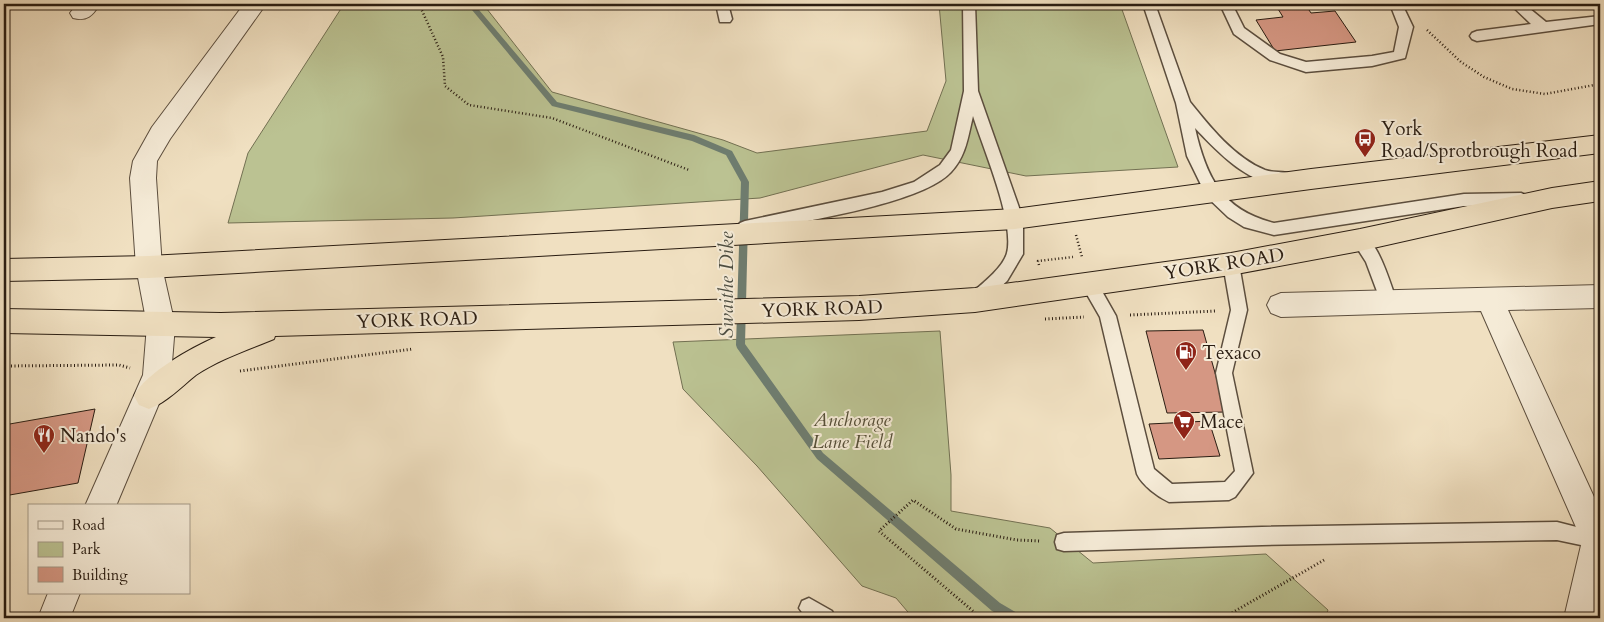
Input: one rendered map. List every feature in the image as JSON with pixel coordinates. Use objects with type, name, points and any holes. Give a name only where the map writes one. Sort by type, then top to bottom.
[{"type":"highway","points":[[4,270],[149,267],[1015,220],[1311,179],[1600,144]]},
{"type":"highway","name":"YORK ROAD","points":[[4,321],[161,325],[284,323],[859,308],[975,300],[1231,264],[1360,240],[1552,198],[1600,191]]},
{"type":"highway","points":[[153,386],[211,352],[284,323]]},
{"type":"street","points":[[101,504],[153,386],[161,325],[149,267],[143,178],[145,161],[161,133],[255,4]]},
{"type":"street","points":[[1281,305],[1600,296]]},
{"type":"street","points":[[1489,299],[1599,541],[1580,618]]},
{"type":"street","points":[[54,618],[64,594]]},
{"type":"lane","points":[[722,4],[725,19]]},
{"type":"lane","points":[[698,238],[891,195],[919,186],[944,169],[958,151],[971,91],[969,4]]},
{"type":"lane","points":[[1149,4],[1183,104],[1194,156],[1212,193],[1233,213],[1249,223],[1274,229],[1464,200],[1552,198]]},
{"type":"lane","points":[[1226,4],[1239,31],[1275,57],[1306,67],[1372,61],[1400,55],[1406,27],[1397,7]]},
{"type":"lane","points":[[1516,4],[1544,28]]},
{"type":"lane","points":[[1476,36],[1600,20]]},
{"type":"lane","points":[[971,91],[1015,220],[1015,254],[1001,276],[975,300]]},
{"type":"lane","points":[[1183,104],[1212,139],[1249,167],[1270,177],[1311,179]]},
{"type":"lane","points":[[1360,240],[1373,259],[1389,302]]},
{"type":"lane","points":[[1089,284],[1108,316],[1146,474],[1168,493],[1229,491],[1244,472],[1224,373],[1239,310],[1231,264]]},
{"type":"lane","points":[[1064,542],[1346,534],[1557,531],[1599,541]]},
{"type":"path","points":[[419,4],[443,57],[445,86],[469,106],[552,118],[689,170]]},
{"type":"path","points":[[1397,7],[1416,20],[1461,62],[1484,77],[1512,89],[1545,94],[1600,84]]},
{"type":"path","points":[[1046,216],[1049,227],[1073,225],[1083,256],[1038,261],[1054,318]]},
{"type":"path","points":[[1044,319],[1239,310]]},
{"type":"path","points":[[238,371],[423,348]]},
{"type":"path","points":[[4,366],[119,365],[153,386]]},
{"type":"path","points":[[981,618],[879,531],[908,502],[913,500],[956,529],[1017,540],[1064,542]]},
{"type":"path","points":[[1223,618],[1337,553],[1346,534]]},
{"type":"green space","points":[[344,4],[483,4],[552,92],[723,140],[757,153],[927,131],[946,81],[939,4],[1120,4],[1178,167],[1026,176],[923,155],[760,198],[453,218],[228,223],[248,153]]},
{"type":"green space","name":"Anchorage Lane Field","points":[[940,331],[951,475],[951,511],[1050,528],[1093,563],[1266,554],[1328,610],[1325,618],[913,618],[896,598],[862,586],[757,466],[683,389],[673,342]]},
{"type":"building","points":[[1275,4],[1305,4],[1311,13],[1335,11],[1356,42],[1275,51],[1256,20],[1283,17]]},
{"type":"building","name":"Texaco","points":[[1203,330],[1226,412],[1167,413],[1146,331]]},
{"type":"building","name":"Nando's","points":[[95,409],[78,483],[4,496],[4,425]]},
{"type":"building","name":"Mace","points":[[1209,421],[1220,456],[1159,459],[1149,424]]},
{"type":"waterway","name":"Swaithe Dike","points":[[470,4],[555,104],[694,138],[729,153],[745,182],[740,345],[820,456],[996,607],[1015,618]]},
{"type":"place","name":"York Road/Sprotbrough Road","points":[[1365,158]]},
{"type":"place","name":"Texaco","points":[[1186,371]]},
{"type":"place","name":"Mace","points":[[1184,440]]},
{"type":"place","name":"Nando's","points":[[44,454]]}]
